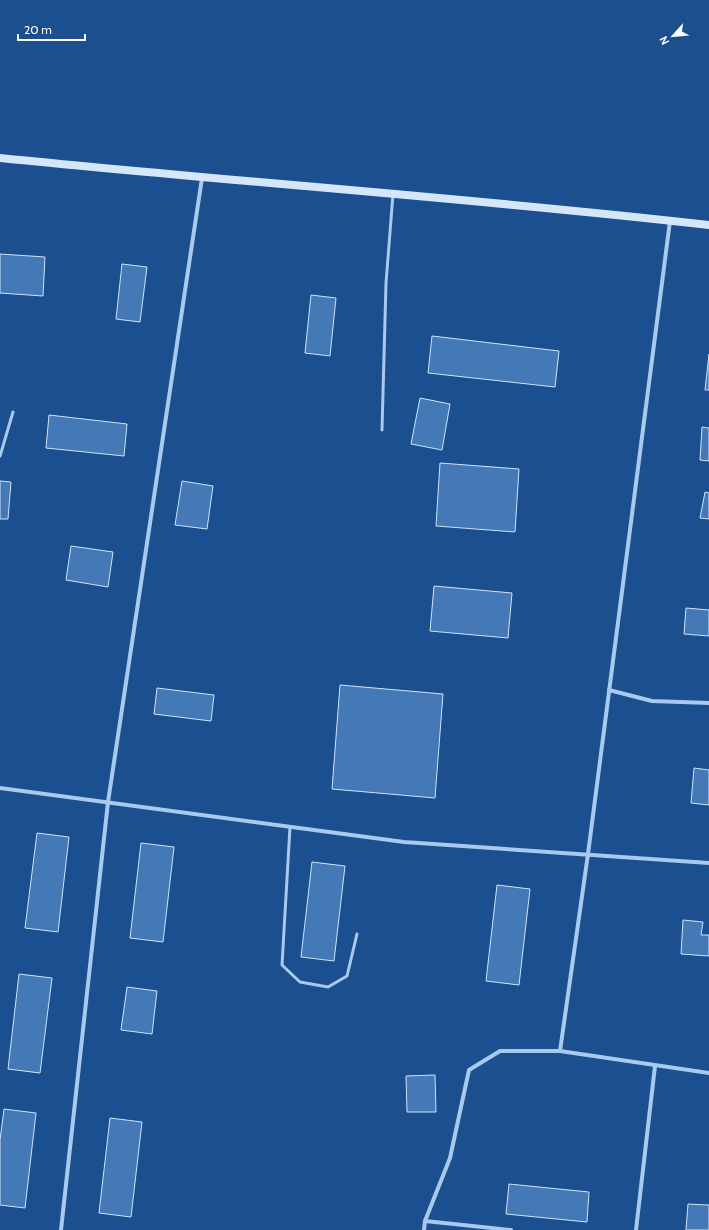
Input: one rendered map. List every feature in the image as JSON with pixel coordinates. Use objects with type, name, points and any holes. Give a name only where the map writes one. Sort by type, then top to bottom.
[{"type":"main road","points":[[0,158],[202,178],[393,192],[709,225]]},
{"type":"street","points":[[61,1230],[108,802],[202,178]]},
{"type":"street","points":[[560,1051],[588,854],[670,220]]},
{"type":"street","points":[[609,690],[652,701],[709,703]]},
{"type":"street","points":[[0,788],[404,842],[709,863]]},
{"type":"street","points":[[424,1230],[425,1221],[450,1158],[469,1070],[500,1051],[560,1051],[709,1073]]},
{"type":"street","points":[[636,1230],[655,1066]]},
{"type":"street","points":[[425,1221],[511,1230]]},
{"type":"lane","points":[[382,430],[386,283],[393,192]]},
{"type":"lane","points":[[0,456],[13,412]]},
{"type":"lane","points":[[290,827],[282,965],[300,982],[328,987],[347,976],[357,934]]},
{"type":"building","points":[[0,254],[45,257],[43,296],[0,293]]},
{"type":"building","points":[[122,264],[147,267],[140,322],[116,319]]},
{"type":"building","points":[[311,295],[336,298],[330,356],[305,353]]},
{"type":"building","points":[[432,336],[559,351],[555,387],[428,373]]},
{"type":"building","points":[[709,354],[709,390],[705,390]]},
{"type":"building","points":[[420,398],[450,404],[442,450],[411,444]]},
{"type":"building","points":[[49,415],[127,424],[124,456],[46,448]]},
{"type":"building","points":[[702,427],[709,428],[709,461],[700,460]]},
{"type":"building","points":[[440,463],[519,469],[515,532],[436,526]]},
{"type":"building","points":[[0,481],[11,482],[8,519],[0,519]]},
{"type":"building","points":[[182,481],[213,486],[207,529],[175,525]]},
{"type":"building","points":[[705,492],[709,493],[709,519],[700,518]]},
{"type":"building","points":[[71,546],[113,552],[108,587],[66,580]]},
{"type":"building","points":[[434,586],[512,593],[508,638],[430,631]]},
{"type":"building","points":[[686,608],[709,610],[709,636],[684,634]]},
{"type":"building","points":[[340,685],[443,694],[435,798],[332,789]]},
{"type":"building","points":[[157,688],[214,695],[211,721],[154,714]]},
{"type":"building","points":[[694,768],[709,770],[709,805],[691,803]]},
{"type":"building","points":[[37,833],[69,837],[58,932],[25,928]]},
{"type":"building","points":[[141,843],[174,847],[163,942],[130,938]]},
{"type":"building","points":[[312,862],[345,866],[334,961],[301,957]]},
{"type":"building","points":[[497,885],[530,889],[519,985],[486,981]]},
{"type":"building","points":[[683,920],[703,922],[701,935],[709,935],[709,956],[681,954]]},
{"type":"building","points":[[19,974],[52,978],[40,1073],[8,1069]]},
{"type":"building","points":[[127,987],[157,991],[152,1034],[121,1030]]},
{"type":"building","points":[[435,1075],[436,1112],[407,1112],[406,1076]]},
{"type":"building","points":[[4,1109],[36,1113],[25,1208],[0,1205],[0,1140]]},
{"type":"building","points":[[110,1118],[142,1122],[131,1217],[99,1213]]},
{"type":"building","points":[[509,1184],[589,1192],[587,1222],[506,1214]]},
{"type":"building","points":[[688,1204],[709,1205],[709,1230],[686,1230]]}]
